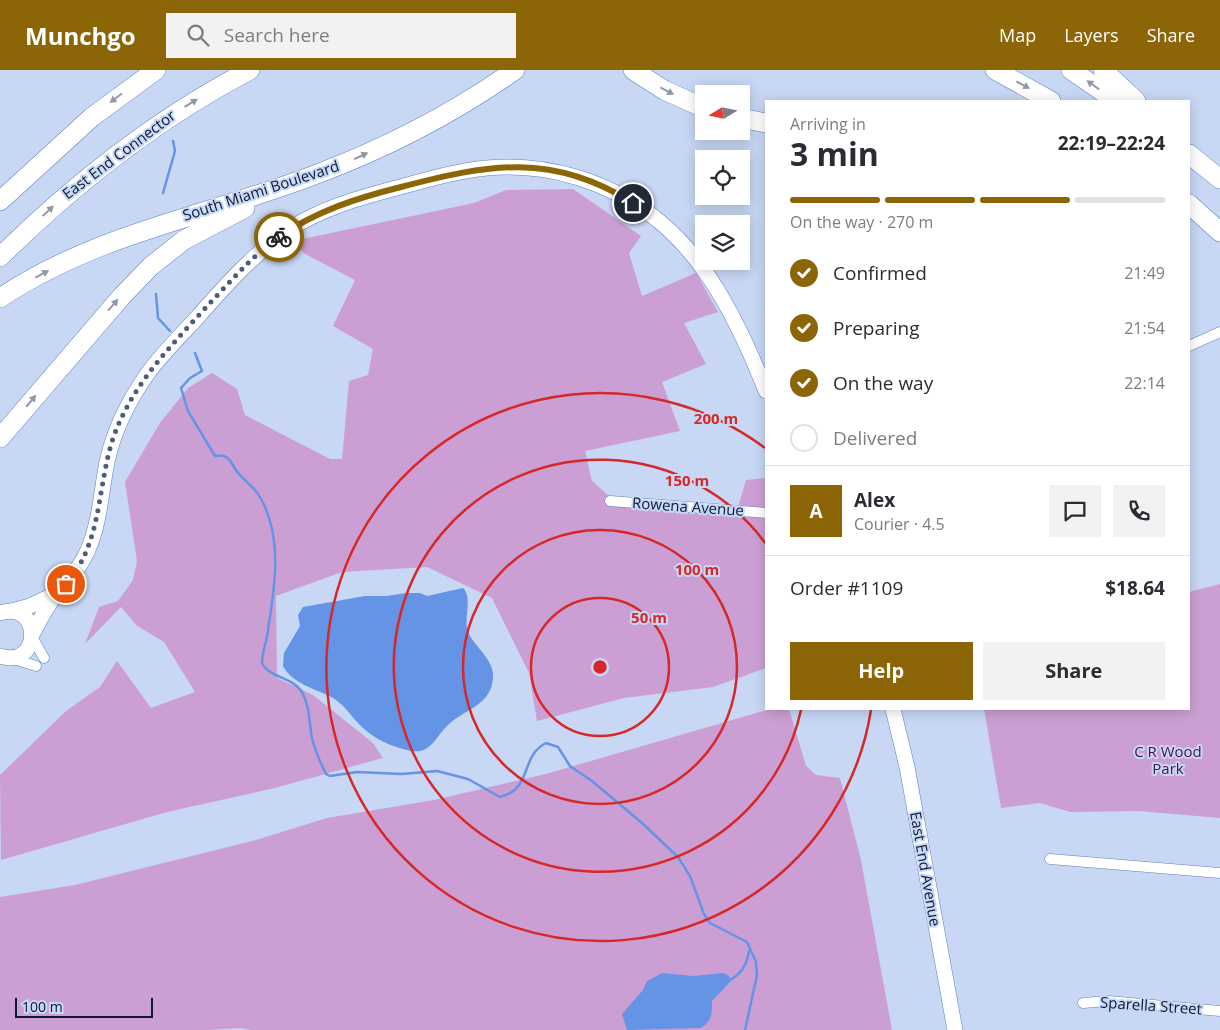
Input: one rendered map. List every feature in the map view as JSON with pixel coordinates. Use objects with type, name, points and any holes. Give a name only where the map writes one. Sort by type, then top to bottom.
[{"type":"highway","points":[[0,201],[92,117],[156,70]]},
{"type":"highway","name":"East End Connector","points":[[0,257],[56,203],[120,151],[187,105],[250,70]]},
{"type":"highway","name":"South Miami Boulevard","points":[[0,298],[30,280],[88,252],[157,225],[316,175],[430,122],[515,70]]},
{"type":"highway","points":[[633,70],[664,90],[695,104]]},
{"type":"highway","points":[[995,70],[1050,100]]},
{"type":"highway","points":[[1071,70],[1115,100]]},
{"type":"highway","points":[[1103,70],[1135,100]]},
{"type":"highway","points":[[750,120],[765,123]]},
{"type":"highway","points":[[1190,153],[1220,179]]},
{"type":"highway","points":[[0,438],[122,296],[167,252],[219,220],[316,175]]},
{"type":"highway","points":[[1190,205],[1220,232]]},
{"type":"highway","points":[[1190,218],[1220,237]]},
{"type":"street","points":[[3,657],[25,652],[32,635],[57,593],[74,575],[87,553],[95,530],[107,461],[117,428],[132,398],[157,361],[240,270],[290,229],[328,209],[371,195],[468,170],[510,167],[565,174],[612,191],[658,220],[691,254],[730,313],[765,389]]},
{"type":"street","points":[[1190,346],[1220,332]]},
{"type":"street","name":"Rowena Avenue","points":[[610,501],[765,513]]},
{"type":"street","points":[[5,610],[30,606],[57,593]]},
{"type":"street","points":[[5,610],[26,618],[32,635],[44,658]]},
{"type":"street","points":[[3,657],[36,666]]},
{"type":"street","name":"East End Avenue","points":[[894,710],[907,767],[955,1030]]},
{"type":"street","points":[[1050,859],[1220,873]]},
{"type":"street","name":"Sparella Street","points":[[1083,1003],[1108,1001],[1220,1011]]},
{"type":"green space","points":[[573,189],[641,236],[629,253],[642,296],[696,273],[718,312],[684,323],[706,364],[662,382],[680,431],[585,451],[592,481],[619,505],[736,514],[746,480],[765,478],[765,668],[713,687],[624,698],[537,721],[529,673],[492,598],[427,567],[342,572],[276,596],[277,678],[313,695],[373,743],[383,758],[275,788],[167,812],[1,860],[0,775],[66,711],[100,687],[117,661],[151,708],[195,692],[164,642],[136,625],[121,607],[85,644],[99,607],[118,601],[133,580],[137,561],[125,482],[160,423],[188,388],[212,373],[237,389],[245,415],[330,459],[342,459],[349,381],[368,375],[373,349],[333,326],[355,280],[305,254],[293,241],[474,203],[506,190]]},
{"type":"green space","name":"C R Wood Park","points":[[1220,584],[1220,818],[1139,811],[1070,812],[1040,803],[1001,808],[984,710],[1190,710],[1190,592]]},
{"type":"green space","points":[[767,710],[789,710],[806,766],[816,775],[840,778],[861,860],[892,1030],[251,1030],[241,1028],[207,1030],[0,1030],[0,897],[75,885],[256,840],[327,818],[434,800],[546,774]]},
{"type":"water","points":[[463,588],[468,602],[468,632],[490,663],[493,674],[492,684],[489,693],[478,705],[455,719],[426,749],[412,751],[396,747],[378,739],[362,727],[337,700],[299,682],[283,666],[284,653],[300,626],[298,615],[303,607],[365,596],[420,593],[427,596]]},
{"type":"water","points":[[662,973],[693,976],[724,973],[729,976],[731,981],[712,1001],[711,1017],[701,1028],[627,1030],[622,1014],[643,990],[647,981]]},
{"type":"waterway","points":[[163,193],[175,151],[173,141]]},
{"type":"waterway","points":[[156,294],[158,318],[170,331]]},
{"type":"waterway","points":[[195,353],[202,371],[190,378],[181,388],[188,411],[215,456],[224,456],[230,460],[239,474],[258,494],[272,528],[275,579],[262,663],[270,672],[293,683],[305,697],[313,743],[326,774],[330,776],[357,772],[402,774],[437,771],[468,779],[500,797],[511,793],[518,787],[532,756],[538,749],[546,743],[558,747],[570,766],[592,781],[642,823],[678,857],[690,876],[704,914],[710,923],[747,942],[756,962],[757,975],[745,1030]]},
{"type":"waterway","points":[[728,981],[743,969],[749,951]]},
{"type":"way so far","points":[[66,584],[81,564],[92,541],[111,446],[117,428],[132,398],[157,361],[240,270],[279,237]]},
{"type":"route","points":[[279,237],[310,218],[349,201],[450,174],[488,167],[528,168],[565,174],[606,188],[633,203]]}]
